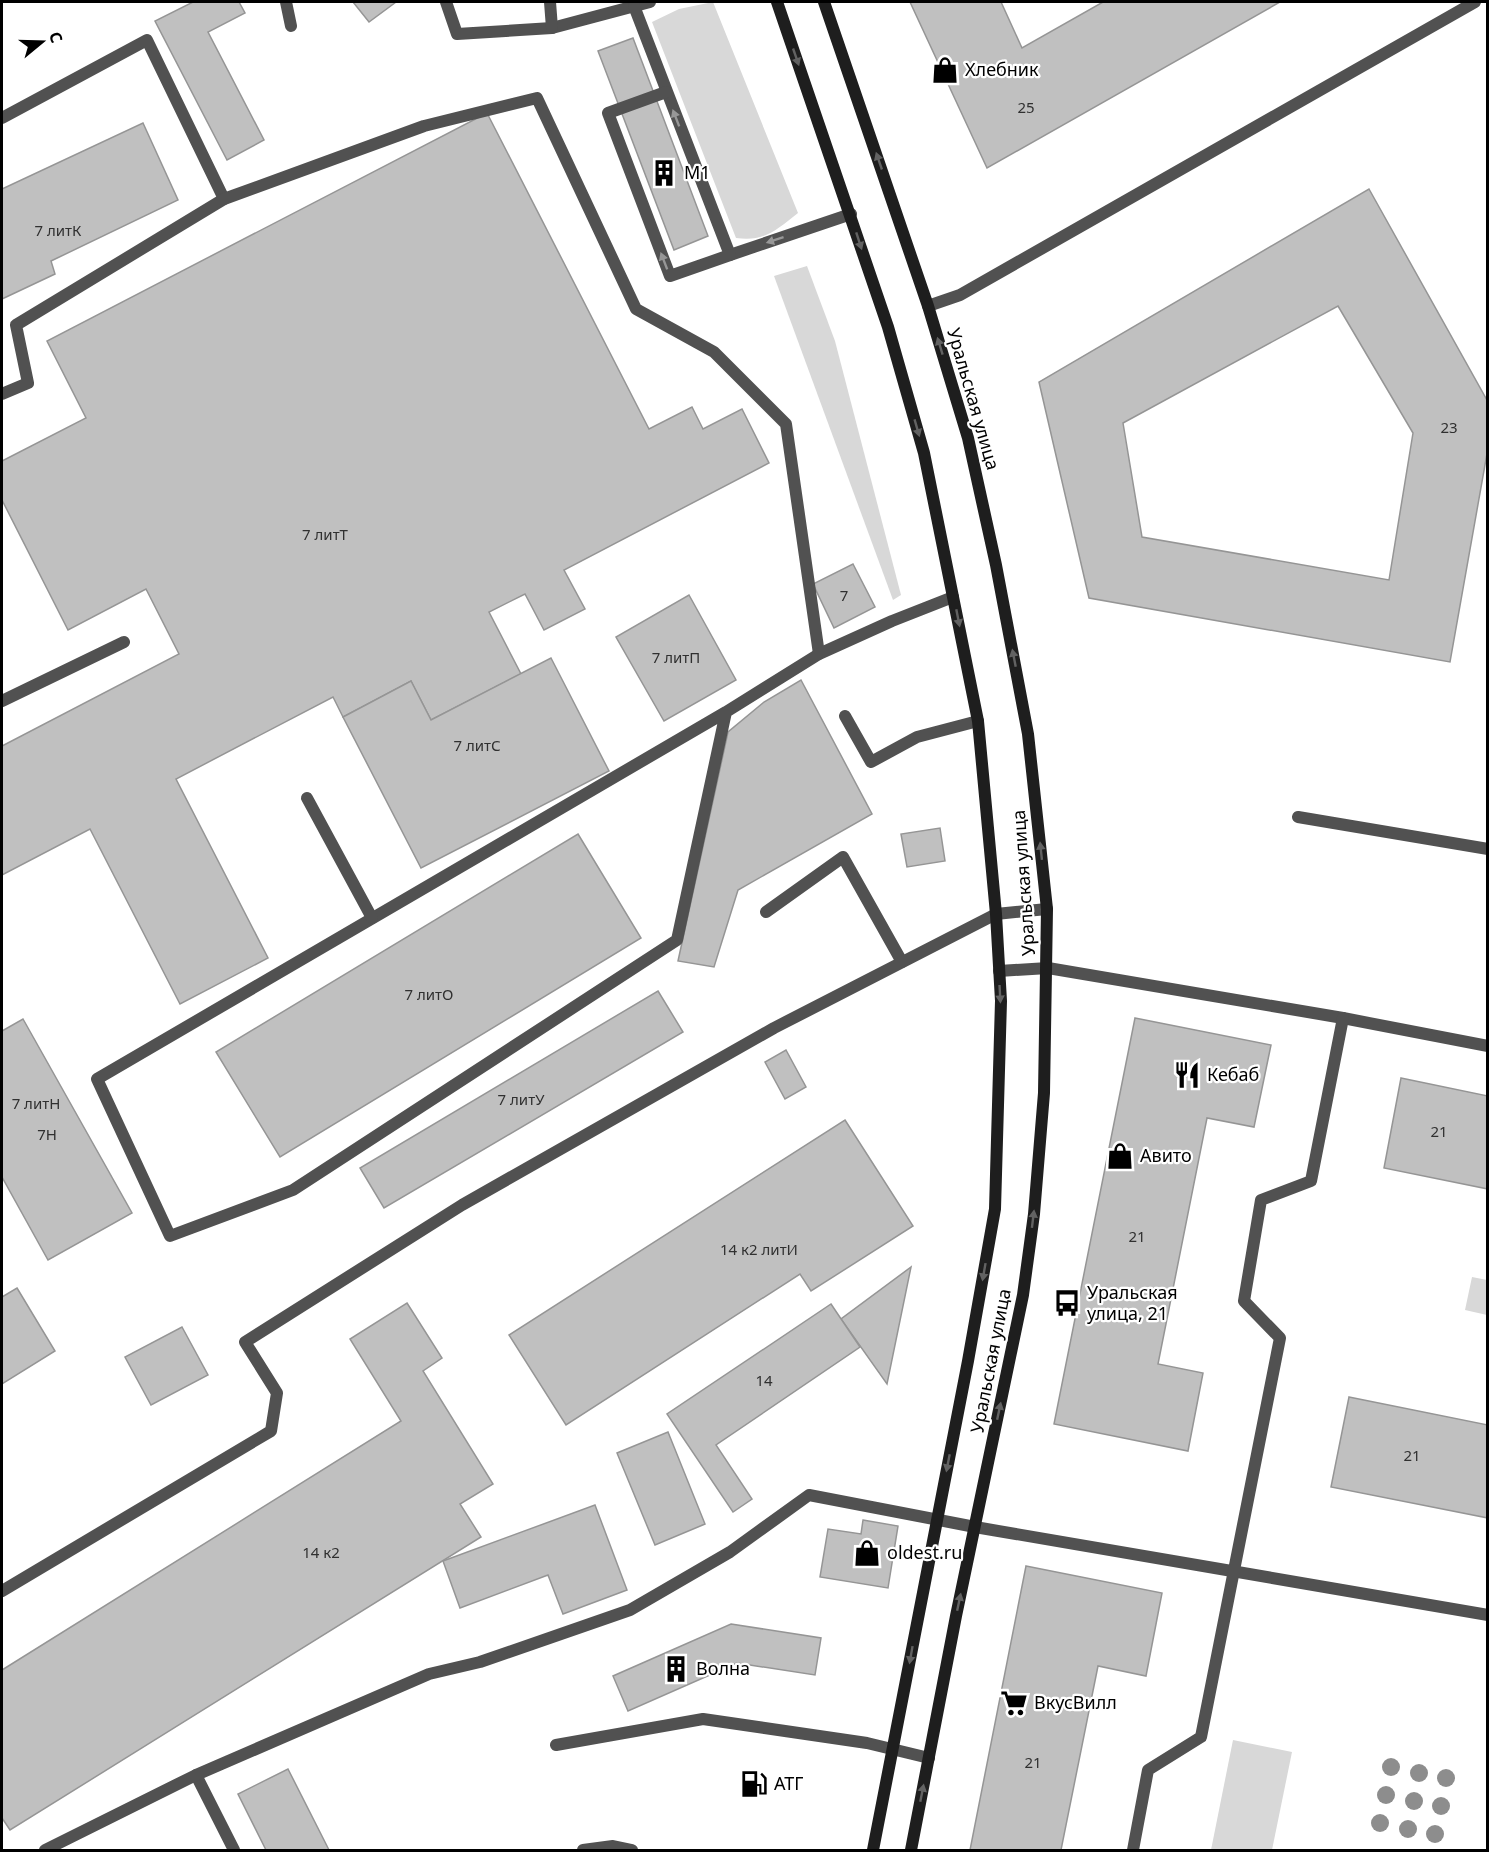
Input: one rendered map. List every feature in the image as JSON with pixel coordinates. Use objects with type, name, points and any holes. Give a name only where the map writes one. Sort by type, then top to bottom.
[{"type":"main road","name":"Уральская улица","points":[[777,2],[888,327],[924,453],[978,721],[999,971],[994,1209],[968,1361],[873,1851]]},
{"type":"main road","name":"Уральская улица","points":[[824,2],[928,306],[968,438],[996,565],[1028,734],[1047,909],[1048,968],[1044,1093],[1023,1295],[911,1851]]},
{"type":"lane","points":[[286,2],[291,26]]},
{"type":"lane","points":[[446,2],[457,34],[552,28],[650,2]]},
{"type":"lane","points":[[550,2],[552,28]]},
{"type":"lane","points":[[928,306],[960,296],[1475,2]]},
{"type":"lane","points":[[634,6],[730,255]]},
{"type":"lane","points":[[2,118],[147,40],[224,199]]},
{"type":"lane","points":[[666,92],[608,114],[670,276],[850,214]]},
{"type":"lane","points":[[2,394],[28,383],[16,325],[224,199],[423,126],[537,98],[636,309],[714,352],[786,424],[819,654]]},
{"type":"lane","points":[[726,712],[677,940],[293,1190],[170,1236],[97,1079],[726,712],[819,654],[912,612],[953,597]]},
{"type":"lane","points":[[2,701],[124,642]]},
{"type":"lane","points":[[845,716],[871,762],[917,737],[978,721]]},
{"type":"lane","points":[[307,798],[372,918]]},
{"type":"lane","points":[[1298,817],[1488,849]]},
{"type":"lane","points":[[766,912],[843,857],[902,962]]},
{"type":"lane","points":[[2,1591],[271,1431],[277,1393],[245,1342],[462,1205],[774,1028],[996,914],[1047,909]]},
{"type":"lane","points":[[999,971],[1048,968],[1343,1018],[1488,1046]]},
{"type":"lane","points":[[1133,1851],[1148,1770],[1201,1737],[1280,1338],[1244,1301],[1261,1200],[1311,1181],[1343,1018]]},
{"type":"lane","points":[[45,1851],[196,1775],[429,1674],[480,1662],[630,1610],[730,1551],[809,1495],[975,1527],[1488,1615]]},
{"type":"lane","points":[[556,1745],[703,1719],[894,1749],[929,1758]]},
{"type":"lane","points":[[196,1775],[234,1851]]},
{"type":"lane","points":[[583,1851],[613,1846],[632,1851]]},
{"type":"shaded area","points":[[713,2],[798,213],[770,233],[755,238],[736,238],[652,22],[679,9]]},
{"type":"shaded area","points":[[807,266],[835,341],[901,595],[893,600],[774,276]]},
{"type":"shaded area","points":[[1472,1277],[1487,1280],[1487,1315],[1465,1310]]},
{"type":"shaded area","points":[[1233,1740],[1292,1752],[1272,1850],[1211,1850]]},
{"type":"building","points":[[193,2],[239,2],[245,13],[208,32],[264,140],[227,160],[155,21]]},
{"type":"building","points":[[353,2],[396,2],[369,22]]},
{"type":"building","points":[[910,2],[1001,2],[1022,48],[1103,2],[1280,2],[987,168]]},
{"type":"building","name":"М1","points":[[633,38],[708,236],[674,250],[598,51]]},
{"type":"building","points":[[487,113],[649,429],[692,407],[703,429],[742,409],[769,463],[564,570],[585,609],[544,630],[525,594],[489,612],[521,674],[431,720],[411,681],[343,717],[333,697],[176,779],[268,958],[180,1004],[90,829],[2,875],[2,746],[179,654],[146,589],[68,630],[2,500],[2,461],[86,418],[47,341]]},
{"type":"building","points":[[143,123],[178,200],[51,261],[55,274],[2,299],[2,189]]},
{"type":"building","points":[[1369,189],[1488,402],[1488,448],[1450,662],[1089,598],[1039,382]],"holes":[[[1338,306],[1413,433],[1389,580],[1142,537],[1123,423]]]},
{"type":"building","points":[[853,564],[875,607],[834,628],[813,584]]},
{"type":"building","points":[[689,595],[736,680],[664,721],[616,637]]},
{"type":"building","points":[[551,658],[609,771],[421,868],[343,717],[411,681],[431,720]]},
{"type":"building","points":[[801,680],[872,814],[738,890],[714,967],[678,961],[728,732],[764,702]]},
{"type":"building","points":[[940,828],[945,861],[907,867],[901,834]]},
{"type":"building","points":[[578,834],[641,938],[280,1157],[216,1052]]},
{"type":"building","points":[[658,991],[683,1032],[384,1208],[360,1168]]},
{"type":"building","points":[[1135,1018],[1271,1045],[1254,1127],[1207,1118],[1158,1364],[1203,1373],[1188,1451],[1054,1424]]},
{"type":"building","points":[[23,1019],[132,1213],[48,1260],[2,1177],[2,1031]]},
{"type":"building","points":[[786,1050],[806,1087],[785,1099],[765,1062]]},
{"type":"building","points":[[1401,1078],[1488,1096],[1488,1189],[1384,1168]]},
{"type":"building","points":[[845,1120],[913,1226],[811,1291],[800,1274],[566,1425],[509,1335]]},
{"type":"building","points":[[911,1267],[887,1384],[841,1319]]},
{"type":"building","points":[[17,1288],[55,1351],[2,1384],[2,1297]]},
{"type":"building","points":[[407,1303],[442,1358],[423,1371],[493,1484],[460,1504],[481,1537],[10,1830],[2,1818],[2,1670],[401,1421],[350,1339]]},
{"type":"building","points":[[831,1304],[860,1347],[716,1445],[752,1499],[733,1512],[667,1414]]},
{"type":"building","points":[[182,1327],[208,1375],[151,1405],[125,1357]]},
{"type":"building","points":[[1349,1397],[1488,1425],[1488,1518],[1331,1487]]},
{"type":"building","points":[[668,1432],[705,1524],[655,1545],[617,1453]]},
{"type":"building","points":[[595,1505],[627,1590],[563,1614],[548,1575],[460,1608],[443,1561]]},
{"type":"building","points":[[863,1520],[898,1526],[888,1588],[820,1577],[828,1529],[861,1534]]},
{"type":"building","points":[[1026,1566],[1162,1593],[1146,1676],[1098,1666],[1061,1850],[970,1850]]},
{"type":"building","name":"Волна","points":[[731,1624],[821,1638],[815,1675],[737,1663],[628,1711],[613,1676]]},
{"type":"building","points":[[288,1769],[329,1850],[266,1850],[238,1794]]},
{"type":"place","name":"Хлебник","points":[[945,70]]},
{"type":"place","name":"М1","points":[[664,173]]},
{"type":"place","name":"Кебаб","points":[[1187,1075]]},
{"type":"place","name":"Авито","points":[[1120,1156]]},
{"type":"place","name":"Уральская улица, 21","points":[[1067,1303]]},
{"type":"place","name":"oldest.ru","points":[[867,1553]]},
{"type":"place","name":"Волна","points":[[676,1669]]},
{"type":"place","name":"ВкусВилл","points":[[1014,1703]]},
{"type":"place","name":"АТГ","points":[[754,1784]]}]
